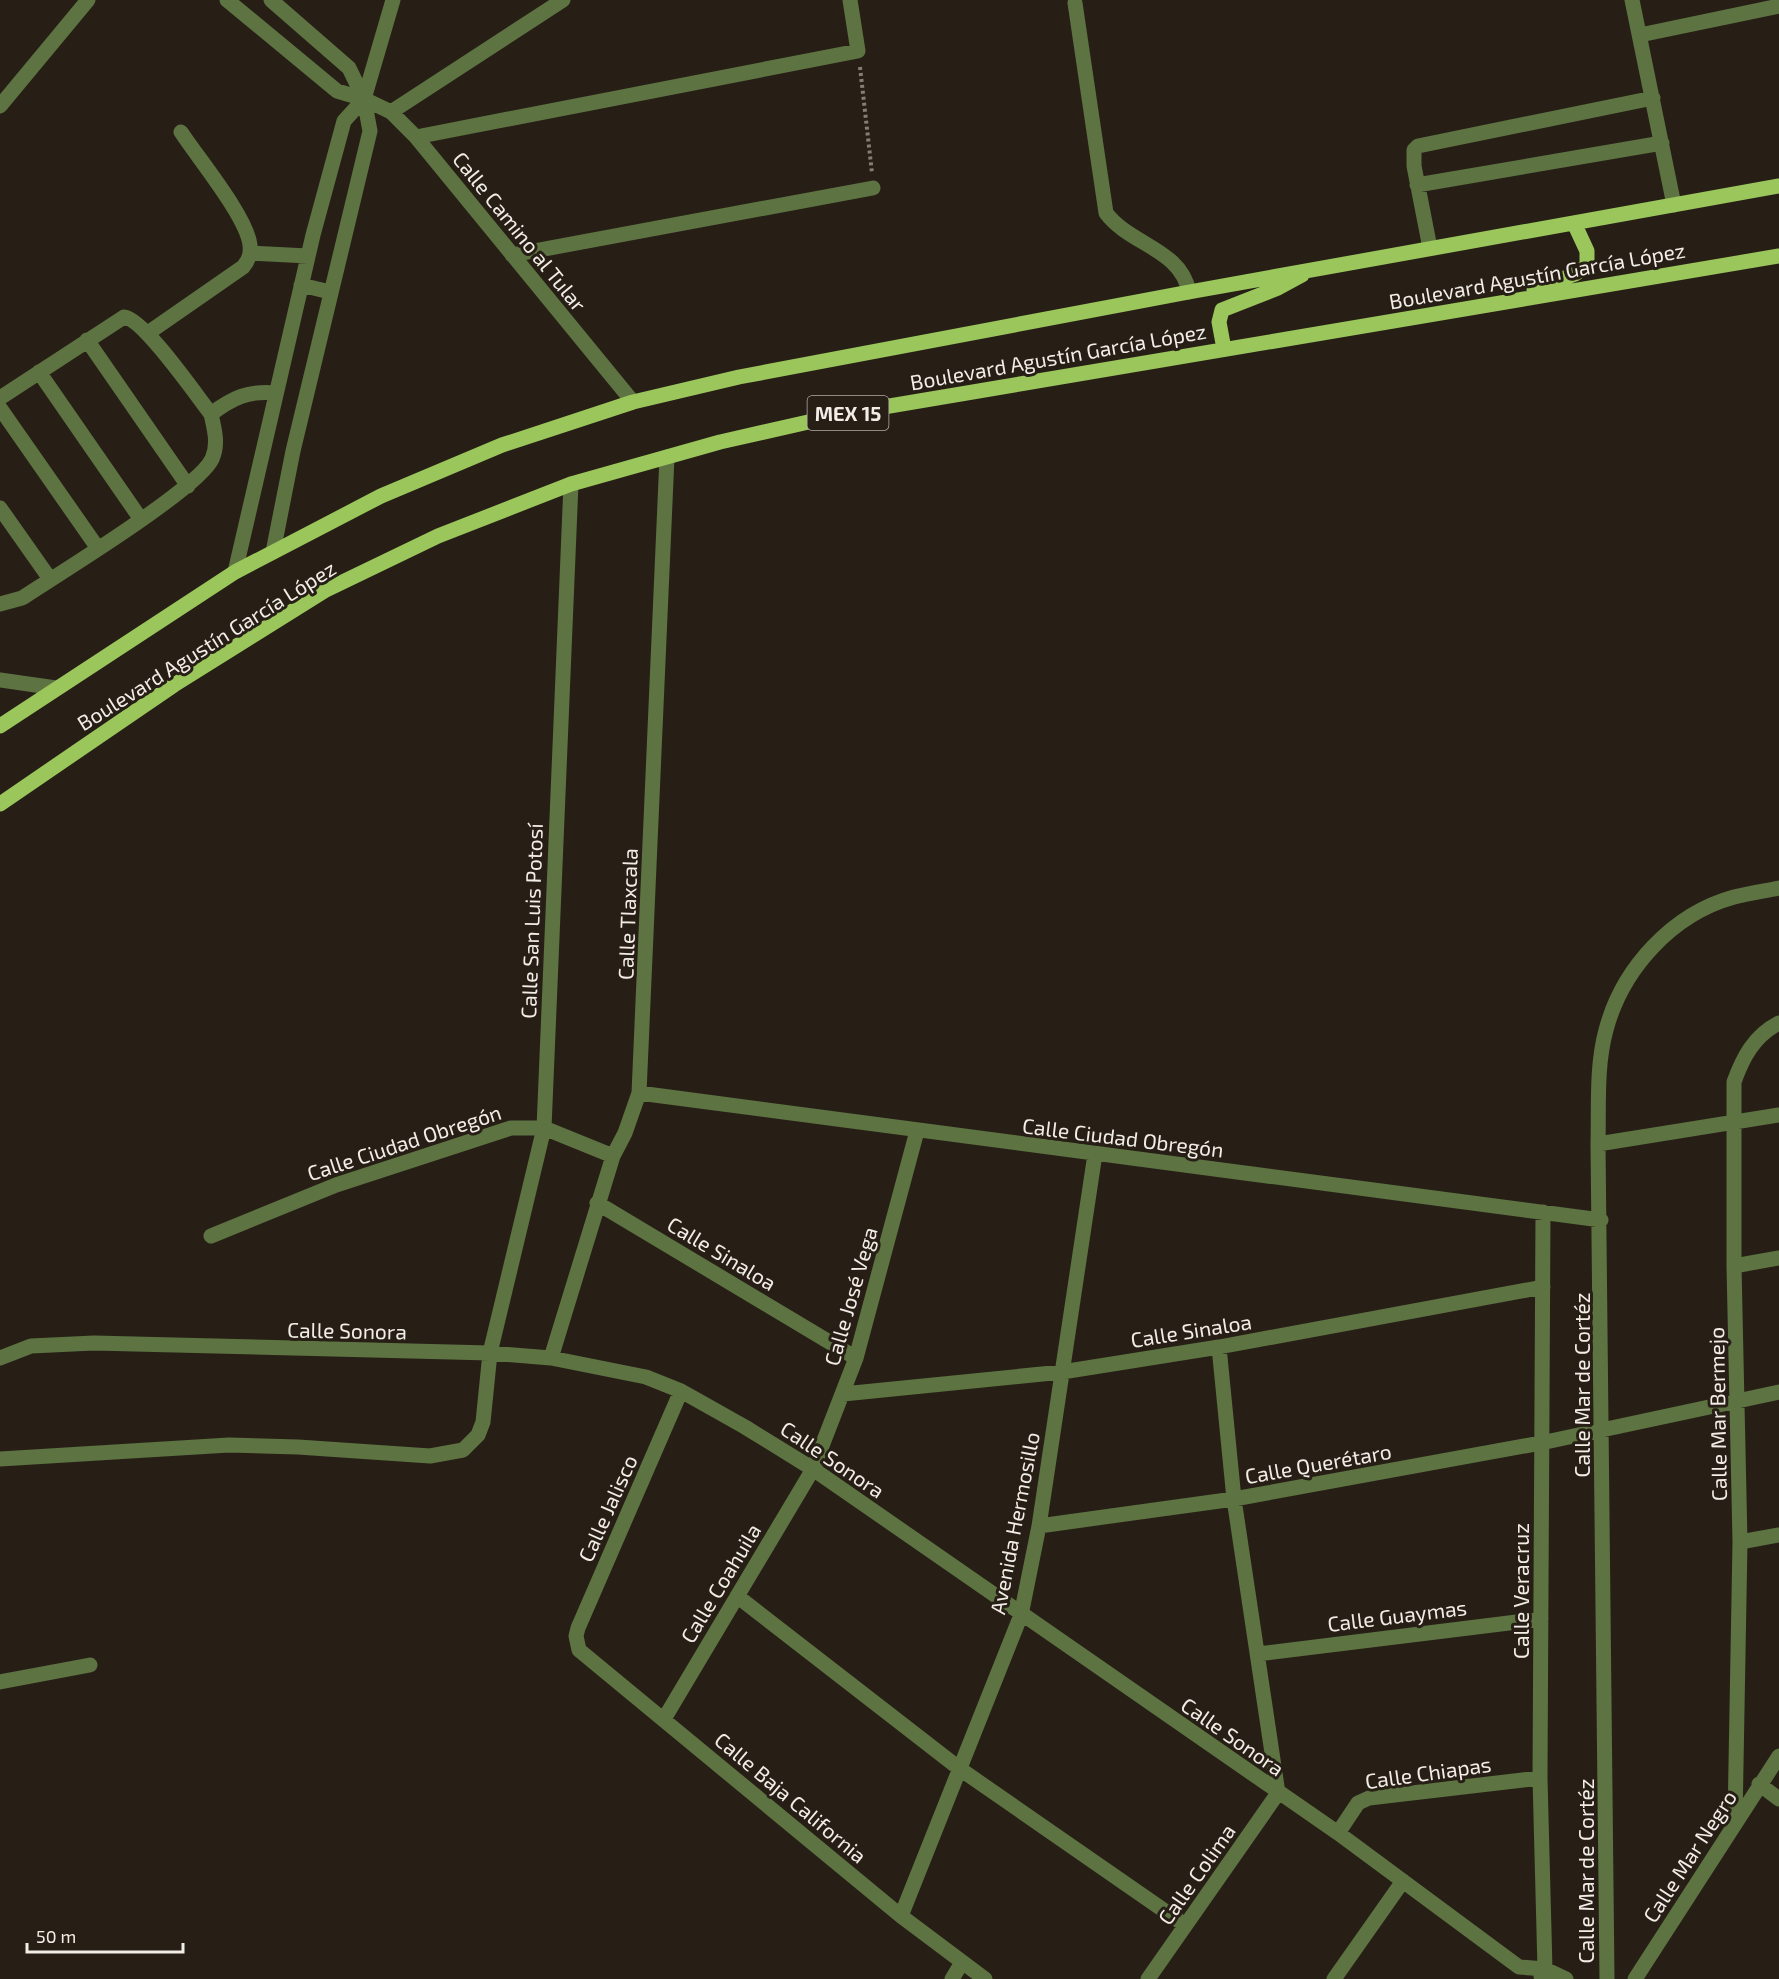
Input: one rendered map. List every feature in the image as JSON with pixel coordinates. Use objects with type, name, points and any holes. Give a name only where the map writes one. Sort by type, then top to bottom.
[{"type":"main road","name":"Boulevard Agustín García López","points":[[0,726],[236,572],[381,496],[502,445],[633,402],[740,377],[1189,292],[1779,186]]},
{"type":"main road","points":[[1503,302],[1575,274],[1587,266],[1587,251],[1574,223]]},
{"type":"main road","name":"Boulevard Agustín García López","points":[[0,804],[174,685],[326,590],[438,536],[571,484],[720,442],[848,413],[1779,256]]},
{"type":"main road","points":[[1224,349],[1219,322],[1222,310],[1294,280],[1309,270]]},
{"type":"street","points":[[0,106],[88,0]]},
{"type":"street","name":"Calle Camino al Tular","points":[[227,0],[337,91],[364,99],[391,112],[416,137],[633,402]]},
{"type":"street","points":[[271,0],[349,68],[364,99],[370,131],[293,451],[273,552]]},
{"type":"street","points":[[236,572],[301,285],[344,121],[364,99],[393,0]]},
{"type":"street","points":[[391,112],[563,0]]},
{"type":"street","points":[[416,137],[858,51],[850,0]]},
{"type":"street","points":[[1632,0],[1674,205]]},
{"type":"street","points":[[1075,3],[1106,213],[1128,234],[1169,258],[1184,273],[1189,292]]},
{"type":"street","points":[[1640,35],[1779,6]]},
{"type":"street","points":[[1430,248],[1417,185],[1414,150],[1424,144],[1653,98]]},
{"type":"street","points":[[148,333],[243,267],[250,253],[248,235],[239,218],[181,132]]},
{"type":"street","points":[[1417,185],[1662,143]]},
{"type":"street","points":[[512,255],[873,188]]},
{"type":"street","points":[[250,253],[308,256]]},
{"type":"street","points":[[301,285],[330,292]]},
{"type":"street","points":[[0,398],[124,317],[136,321],[148,333],[211,414],[216,437],[212,459],[188,486],[22,598],[0,604]]},
{"type":"street","points":[[87,340],[188,486]]},
{"type":"street","points":[[39,372],[140,518]]},
{"type":"street","points":[[211,414],[239,396],[252,393],[276,393]]},
{"type":"street","points":[[0,408],[98,547]]},
{"type":"street","name":"Calle Tlaxcala","points":[[551,1358],[597,1203],[613,1155],[625,1133],[639,1093],[668,457]]},
{"type":"street","name":"Calle San Luis Potosí","points":[[0,1459],[230,1445],[430,1456],[463,1450],[478,1435],[483,1422],[490,1353],[544,1128],[571,484]]},
{"type":"street","points":[[0,508],[50,579]]},
{"type":"street","points":[[0,680],[56,688]]},
{"type":"street","name":"Calle Mar de Cortéz","points":[[1607,1979],[1601,1220],[1598,1144],[1600,1067],[1605,1031],[1616,998],[1634,969],[1658,941],[1689,916],[1732,897],[1779,888]]},
{"type":"street","name":"Calle Mar Bermejo","points":[[1735,1821],[1740,1542],[1734,1266],[1734,1082],[1741,1063],[1752,1044],[1779,1023]]},
{"type":"street","name":"Calle Ciudad Obregón","points":[[639,1093],[1601,1220]]},
{"type":"street","points":[[1598,1144],[1779,1114]]},
{"type":"street","name":"Calle Ciudad Obregón","points":[[211,1236],[336,1185],[511,1128],[544,1128],[613,1155]]},
{"type":"street","name":"Calle José Vega","points":[[813,1469],[856,1358],[918,1131]]},
{"type":"street","name":"Avenida Hermosillo","points":[[902,1916],[1021,1615],[1039,1526],[1095,1154]]},
{"type":"street","name":"Calle Sinaloa","points":[[597,1203],[856,1358]]},
{"type":"street","name":"Calle Veracruz","points":[[1542,1974],[1540,1778],[1544,1212]]},
{"type":"street","points":[[1734,1266],[1779,1258]]},
{"type":"street","name":"Calle Sinaloa","points":[[843,1394],[1062,1372],[1219,1347],[1543,1287]]},
{"type":"street","name":"Calle Sonora","points":[[0,1358],[31,1346],[94,1343],[490,1353],[551,1358],[646,1377],[681,1391],[813,1469],[1338,1833],[1522,1973],[1566,1979]]},
{"type":"street","points":[[1219,1347],[1234,1499],[1278,1793]]},
{"type":"street","name":"Calle Jalisco","points":[[576,1642],[578,1628],[681,1391]]},
{"type":"street","name":"Calle Querétaro","points":[[1039,1526],[1234,1499],[1541,1443],[1779,1392]]},
{"type":"street","name":"Calle Coahuila","points":[[664,1719],[813,1469]]},
{"type":"street","points":[[1740,1542],[1779,1535]]},
{"type":"street","points":[[736,1596],[960,1769],[1185,1925]]},
{"type":"street","name":"Calle Guaymas","points":[[1258,1654],[1541,1619]]},
{"type":"street","name":"Calle Baja California","points":[[576,1642],[586,1658],[664,1719],[961,1964],[985,1979]]},
{"type":"street","points":[[0,1682],[90,1665]]},
{"type":"street","name":"Calle Mar Negro","points":[[1635,1979],[1779,1756]]},
{"type":"street","name":"Calle Chiapas","points":[[1338,1833],[1358,1803],[1369,1798],[1540,1778]]},
{"type":"street","points":[[1759,1784],[1779,1799]]},
{"type":"street","name":"Calle Colima","points":[[1148,1979],[1278,1793]]},
{"type":"street","points":[[1334,1979],[1403,1881]]},
{"type":"street","points":[[952,1979],[961,1964]]},
{"type":"path","points":[[858,51],[873,188]]}]
